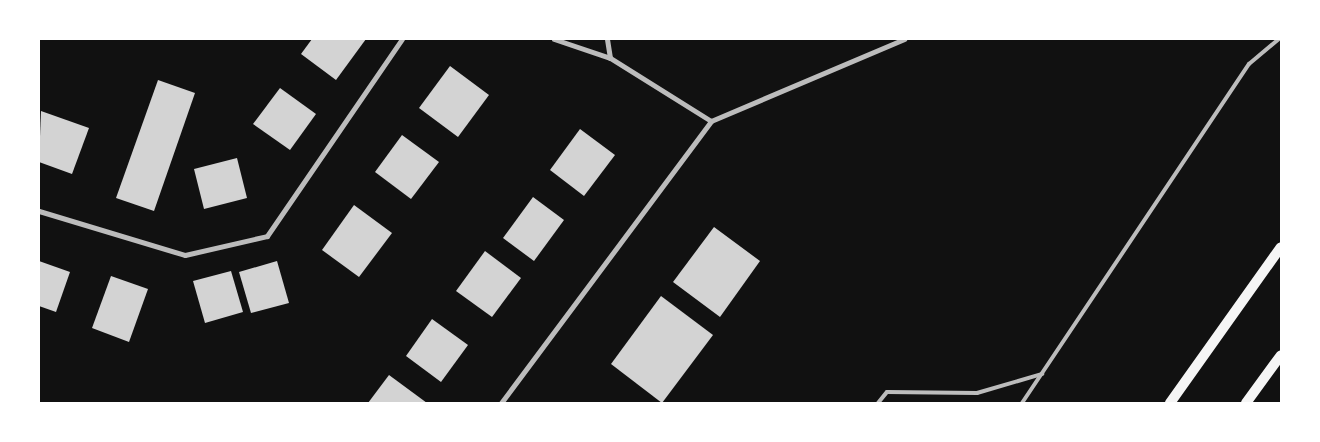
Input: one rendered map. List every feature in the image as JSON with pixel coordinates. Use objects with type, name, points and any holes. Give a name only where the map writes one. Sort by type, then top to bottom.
[{"type":"main road","points":[[1170,403],[1281,247]]},
{"type":"main road","points":[[1246,403],[1281,356]]},
{"type":"street","points":[[39,211],[185,256],[267,236],[402,39]]},
{"type":"street","points":[[554,39],[610,58],[711,121]]},
{"type":"street","points":[[606,39],[610,58]]},
{"type":"street","points":[[501,403],[711,121],[904,39]]},
{"type":"lane","points":[[1022,403],[1249,64],[1279,39]]},
{"type":"lane","points":[[878,403],[887,392],[977,394],[1042,374]]},
{"type":"building","points":[[312,39],[366,39],[336,80],[301,54]]},
{"type":"building","points":[[450,66],[489,95],[458,137],[419,108]]},
{"type":"building","points":[[158,80],[195,93],[154,211],[116,198]]},
{"type":"building","points":[[280,88],[316,114],[290,150],[253,124]]},
{"type":"building","points":[[41,111],[89,128],[72,174],[39,162]]},
{"type":"building","points":[[580,129],[615,155],[584,196],[550,170]]},
{"type":"building","points":[[402,135],[439,162],[411,199],[375,172]]},
{"type":"building","points":[[237,158],[247,198],[204,209],[194,169]]},
{"type":"building","points":[[533,197],[564,220],[534,261],[503,238]]},
{"type":"building","points":[[354,205],[392,233],[359,277],[322,250]]},
{"type":"building","points":[[714,227],[760,261],[720,317],[673,282]]},
{"type":"building","points":[[485,251],[521,278],[492,317],[456,291]]},
{"type":"building","points":[[39,261],[70,272],[56,312],[39,306]]},
{"type":"building","points":[[277,261],[289,303],[251,313],[239,272]]},
{"type":"building","points":[[231,271],[243,312],[205,323],[193,281]]},
{"type":"building","points":[[111,276],[148,289],[129,342],[92,328]]},
{"type":"building","points":[[661,296],[713,335],[662,403],[611,364]]},
{"type":"building","points":[[432,319],[468,345],[441,382],[406,356]]},
{"type":"building","points":[[389,375],[427,403],[368,403]]}]
